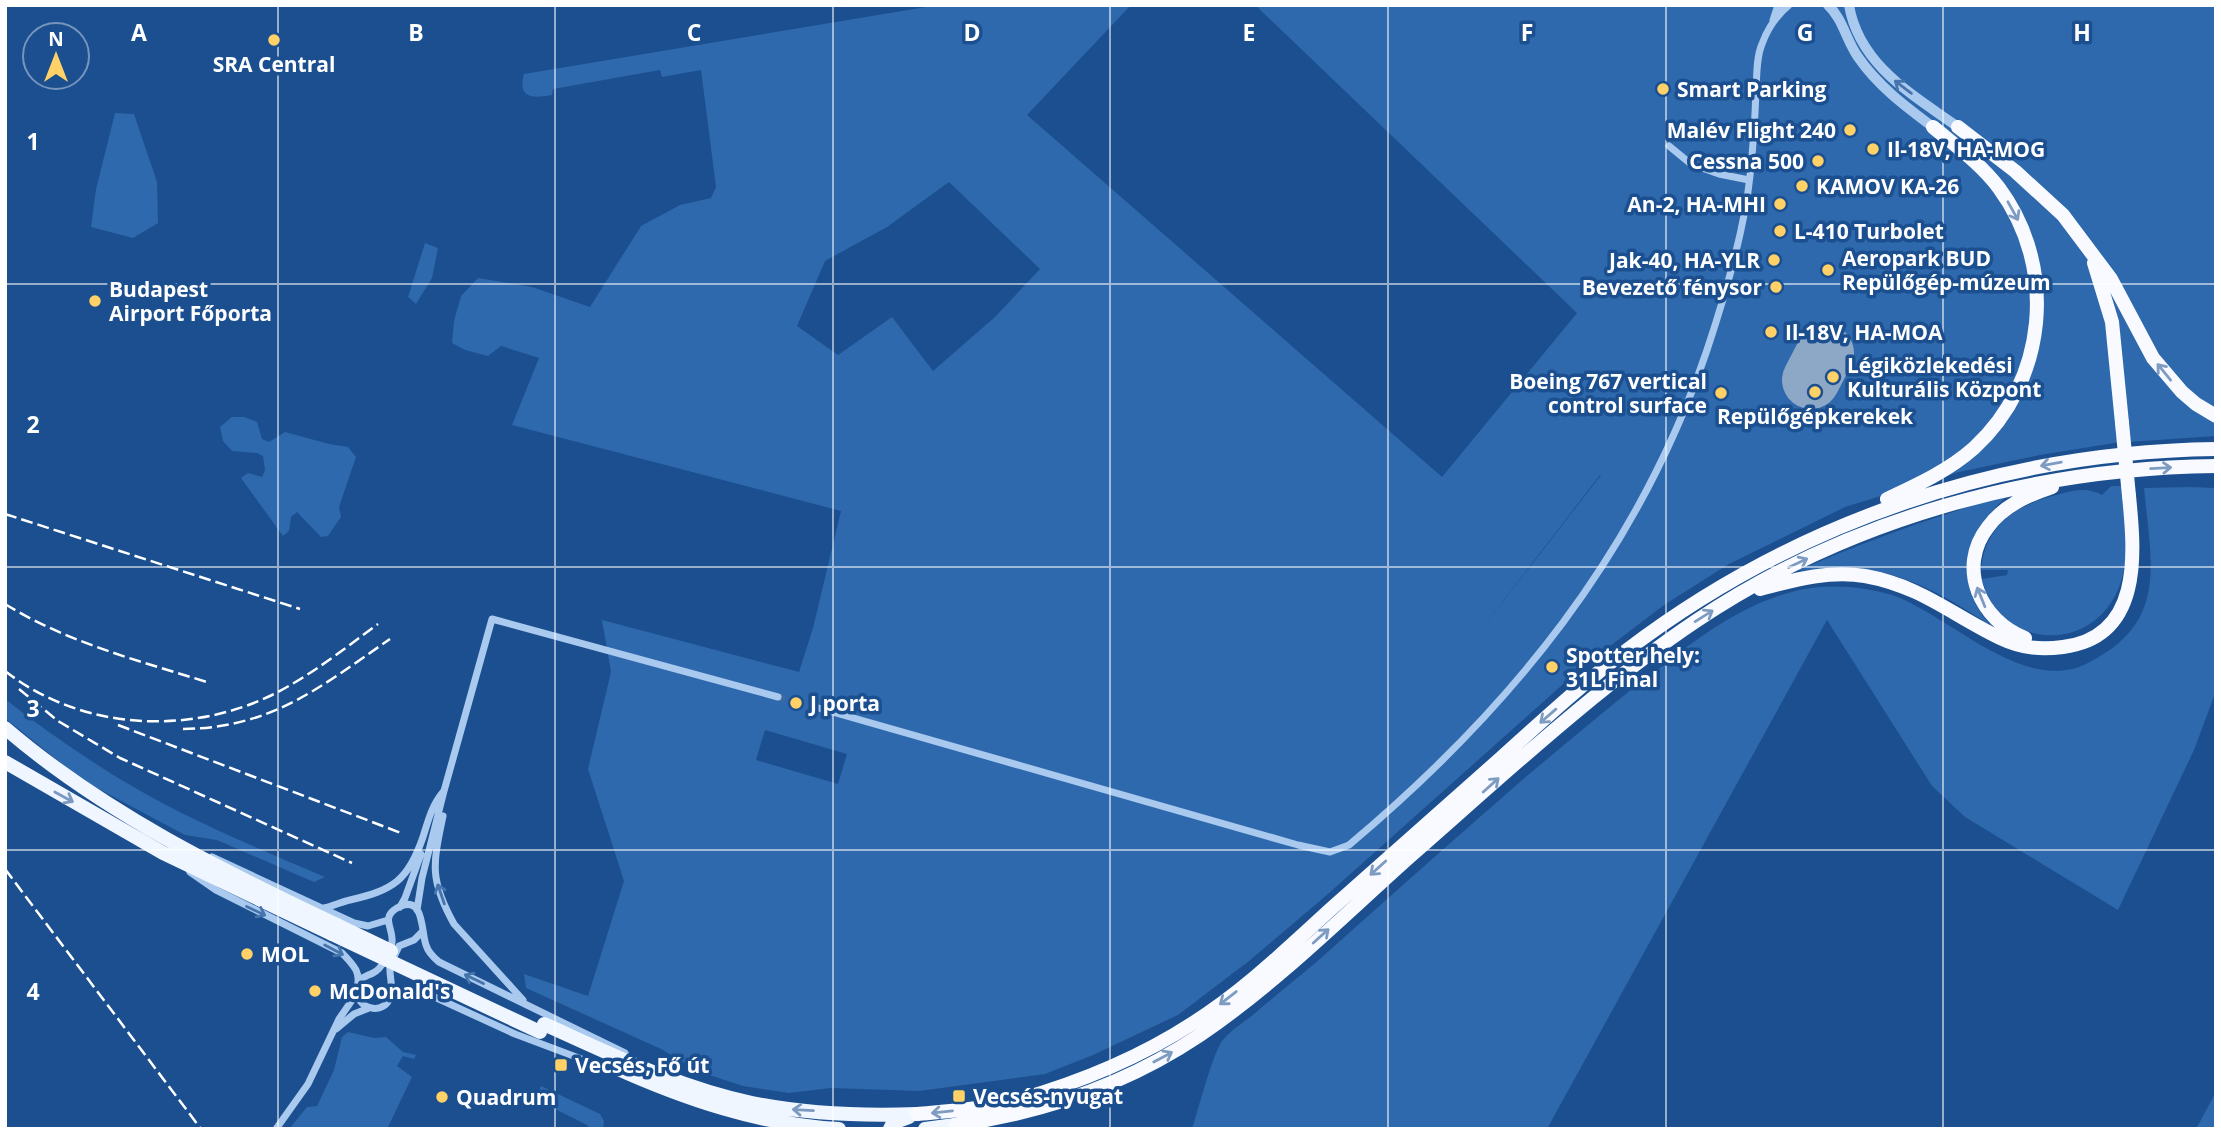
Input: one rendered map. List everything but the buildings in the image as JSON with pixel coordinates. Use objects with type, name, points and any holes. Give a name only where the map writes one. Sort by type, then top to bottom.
[{"type":"highway","points":[[1933,127],[1997,171],[2043,197]]},
{"type":"highway","points":[[917,1114],[1010,1102],[1056,1087],[1130,1057],[1194,1023],[1260,972],[1542,721],[1627,650],[1678,613],[1742,574],[1855,519],[1885,500],[1937,475],[1974,448],[2010,405],[2024,377],[2034,342],[2038,296],[2031,254],[2010,204],[1990,178],[1933,127]]},
{"type":"highway","points":[[1958,127],[2015,171],[2063,215],[2111,279],[2153,358],[2182,392],[2216,416]]},
{"type":"highway","points":[[1738,595],[1801,578],[1828,574],[1863,575],[1909,588],[2000,638],[2021,646],[2072,646],[2102,632],[2123,605],[2133,563],[2112,322],[2089,250]]},
{"type":"highway","points":[[1855,519],[1954,486],[2046,465],[2130,454],[2216,449]]},
{"type":"highway","points":[[949,1127],[1037,1109],[1101,1088],[1200,1035],[1270,982],[1593,697],[1665,642],[1738,595],[1838,545],[1914,516],[1981,495],[2107,472],[2216,466]]},
{"type":"highway","points":[[2053,648],[2011,633],[1991,616],[1977,593],[1974,575],[1976,551],[1987,527],[2017,501],[2038,492],[2107,472]]},
{"type":"main road","points":[[5,729],[68,779],[166,847]]},
{"type":"main road","points":[[5,762],[221,875],[542,1028],[647,1082],[751,1115],[839,1129]]},
{"type":"main road","points":[[542,1028],[666,1077],[750,1102],[788,1109],[871,1115],[917,1114]]},
{"type":"main road","points":[[871,1115],[893,1127],[917,1114]]},
{"type":"main road","points":[[925,1129],[949,1127]]},
{"type":"street","points":[[815,707],[1320,850],[1341,849],[1366,831],[1501,700],[1573,611],[1615,549],[1666,452],[1696,381],[1723,298],[1749,180],[1759,52],[1778,5]]},
{"type":"street","points":[[1770,27],[1789,5]]},
{"type":"street","points":[[1828,5],[1839,19],[1855,53],[1880,85],[1933,127]]},
{"type":"street","points":[[1849,5],[1858,35],[1872,59],[1891,78],[1958,127]]},
{"type":"street","points":[[1669,146],[1691,164],[1719,174],[1749,180]]},
{"type":"street","points":[[417,910],[422,878],[444,791],[492,619],[778,697]]},
{"type":"street","points":[[359,981],[374,973],[387,956],[392,944],[392,936],[387,926],[390,914],[400,907],[405,898],[444,791]]},
{"type":"street","points":[[323,908],[377,894],[406,872],[417,854],[435,801],[444,791]]},
{"type":"street","points":[[444,791],[445,805],[434,859],[438,890],[454,924],[527,1005]]},
{"type":"street","points":[[166,847],[225,861],[361,925],[368,926],[388,920]]},
{"type":"street","points":[[166,847],[216,890],[342,953],[350,961],[359,981],[357,993],[339,1019],[308,1084],[276,1129]]},
{"type":"street","points":[[400,907],[417,910],[423,920],[422,932],[427,949],[439,962],[628,1055],[666,1077]]},
{"type":"street","points":[[391,996],[389,982],[399,946],[414,940],[422,932]]},
{"type":"street","points":[[392,936],[402,942],[408,942]]},
{"type":"street","points":[[374,973],[389,982]]},
{"type":"street","points":[[333,1031],[354,1014],[385,1005],[391,996],[405,988],[417,989],[527,1039],[647,1082]]},
{"type":"street","points":[[357,993],[359,1000],[369,1008]]},
{"type":"shaded area","points":[[938,5],[1131,5],[1027,115],[1442,477],[1577,313],[1255,5],[2216,5],[2216,436],[2114,443],[1959,472],[1845,507],[1729,564],[1664,605],[1580,669],[1249,961],[1178,1015],[1093,1055],[1045,1074],[919,1091],[831,1088],[789,1093],[743,1086],[700,1072],[661,1049],[526,988],[524,974],[588,996],[624,881],[588,769],[611,672],[602,620],[799,672],[813,628],[841,511],[512,425],[539,358],[501,346],[488,356],[465,350],[452,343],[454,321],[461,296],[478,278],[532,287],[590,307],[641,226],[680,205],[711,198],[716,187],[701,70],[662,77],[660,70],[553,89],[552,95],[539,97],[525,93],[522,82],[524,74]],"holes":[[[949,182],[1040,269],[995,317],[933,371],[892,317],[838,355],[797,326],[825,261],[887,227]],[[1600,475],[1601,475],[1460,657]],[[765,730],[847,754],[838,784],[756,760]]]},
{"type":"shaded area","points":[[115,113],[134,114],[157,182],[158,223],[133,238],[91,227],[96,189]]},
{"type":"shaded area","points":[[425,243],[438,248],[432,278],[416,304],[408,297]]},
{"type":"shaded area","points":[[232,417],[244,417],[257,422],[262,439],[269,442],[285,432],[348,447],[356,457],[339,507],[341,517],[328,536],[321,537],[297,512],[291,517],[289,531],[283,536],[241,478],[248,473],[262,477],[265,470],[263,456],[232,451],[223,441],[220,427]]},
{"type":"shaded area","points":[[2111,486],[2121,486],[2126,556],[2121,583],[2101,615],[2083,628],[2063,634],[2042,635],[2022,629],[2005,618],[1991,601],[1982,579],[2007,575],[2008,570],[1981,570],[1989,540],[1997,528],[2018,510],[2045,498],[2081,490],[2102,495]]},
{"type":"shaded area","points":[[2144,488],[2216,488],[2216,691],[2194,750],[2118,910],[1965,817],[1932,786],[1827,620],[1547,1129],[1192,1129],[1215,1056],[1219,1046],[1230,1033],[1321,958],[1580,732],[1674,656],[1719,625],[1767,600],[1793,592],[1828,586],[1846,587],[1892,595],[2013,661],[2039,669],[2064,670],[2088,663],[2114,647],[2132,629],[2143,610],[2149,589],[2151,566]]},
{"type":"shaded area","points":[[2008,495],[1988,515],[1979,529],[1970,573],[1974,601],[1993,627],[1944,597],[1901,578],[1855,569],[1797,571],[1901,530]]},
{"type":"shaded area","points":[[5,699],[72,748],[167,806],[325,877],[314,882],[217,840],[185,835],[82,780],[5,718]]},
{"type":"shaded area","points":[[348,1032],[374,1038],[386,1037],[403,1052],[416,1055],[414,1059],[403,1056],[397,1066],[412,1077],[387,1129],[289,1129],[307,1107],[317,1106],[334,1070],[342,1037]]},
{"type":"shaded area","points":[[541,1086],[600,1114],[604,1121],[603,1129],[590,1129],[535,1099]]},
{"type":"shaded area","points":[[2216,1092],[2216,1129],[2196,1129]]},
{"type":"runway","points":[[1811,380],[1825,353]]},
{"type":"tunnel","points":[[778,697],[815,707]]},
{"type":"railway","points":[[5,514],[300,609]]},
{"type":"railway","points":[[5,604],[79,640],[210,683]]},
{"type":"railway","points":[[5,671],[35,691],[100,715],[135,721],[205,717],[239,708],[286,688],[378,624]]},
{"type":"railway","points":[[183,729],[215,727],[269,713],[317,688],[390,639]]},
{"type":"railway","points":[[19,689],[58,721],[120,758],[352,863]]},
{"type":"railway","points":[[118,725],[401,833]]},
{"type":"railway","points":[[5,869],[201,1129]]},
{"type":"place","name":"SRA Central","points":[[274,40]]},
{"type":"place","name":"Smart Parking","points":[[1663,89]]},
{"type":"place","name":"Malév Flight 240","points":[[1850,130]]},
{"type":"place","name":"Il-18V, HA-MOG","points":[[1873,149]]},
{"type":"place","name":"Cessna 500","points":[[1818,161]]},
{"type":"place","name":"KAMOV KA-26","points":[[1802,186]]},
{"type":"place","name":"An-2, HA-MHI","points":[[1780,204]]},
{"type":"place","name":"L-410 Turbolet","points":[[1780,231]]},
{"type":"place","name":"Jak-40, HA-YLR","points":[[1774,260]]},
{"type":"place","name":"Aeropark BUD Repülőgép-múzeum","points":[[1828,270]]},
{"type":"place","name":"Bevezető fénysor","points":[[1776,287]]},
{"type":"place","name":"Budapest Airport Főporta","points":[[95,301]]},
{"type":"place","name":"Il-18V, HA-MOA","points":[[1771,332]]},
{"type":"place","name":"Légiközlekedési Kulturális Központ","points":[[1833,377]]},
{"type":"place","name":"Repülőgépkerekek","points":[[1815,392]]},
{"type":"place","name":"Boeing 767 vertical control surface","points":[[1721,393]]},
{"type":"place","name":"Spotter hely: 31L Final","points":[[1552,667]]},
{"type":"place","name":"J porta","points":[[796,703]]},
{"type":"place","name":"MOL","points":[[247,954]]},
{"type":"place","name":"McDonald's","points":[[315,991]]},
{"type":"place","name":"Vecsés, Fő út","points":[[561,1065]]},
{"type":"place","name":"Vecsés-nyugat","points":[[959,1096]]},
{"type":"place","name":"Quadrum","points":[[442,1097]]}]
